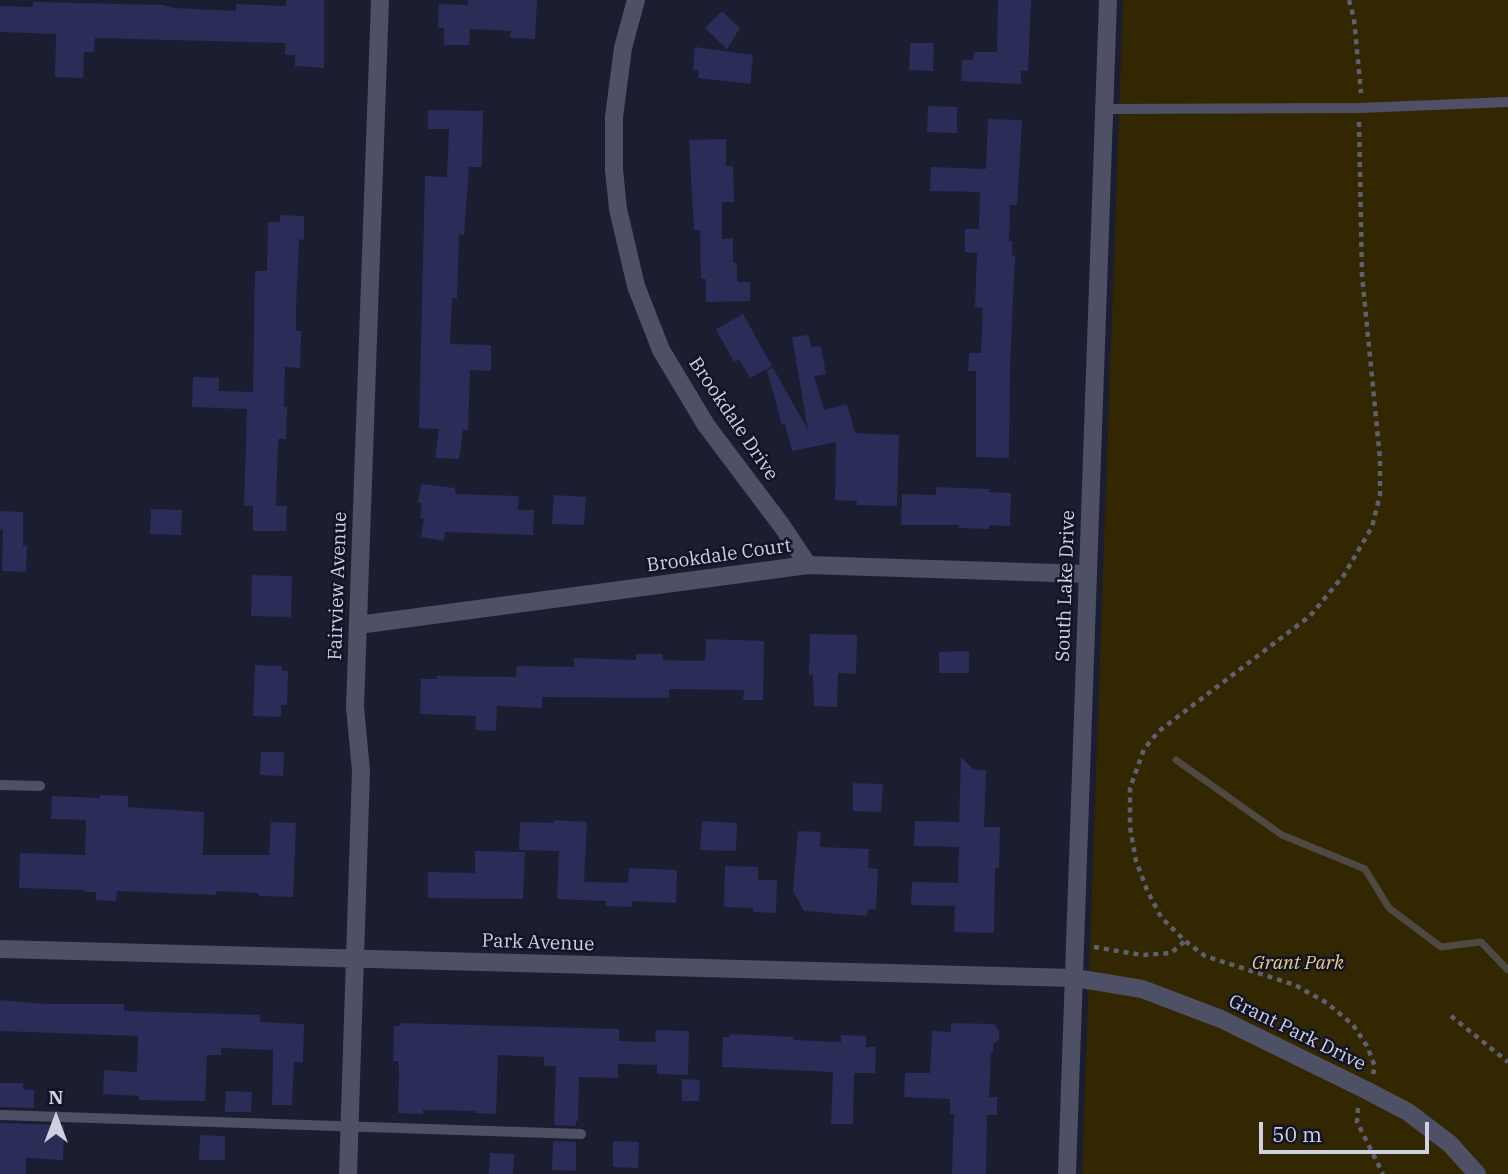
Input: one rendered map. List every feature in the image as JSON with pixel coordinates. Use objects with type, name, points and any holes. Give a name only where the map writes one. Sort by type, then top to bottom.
[{"type":"street","name":"Fairview Avenue","points":[[348,1174],[361,771],[355,706],[380,0]]},
{"type":"street","name":"Brookdale Drive","points":[[636,0],[623,48],[614,117],[614,170],[618,209],[636,286],[661,350],[706,425],[808,565]]},
{"type":"street","name":"South Lake Drive","points":[[1067,1174],[1108,0]]},
{"type":"street","name":"Brookdale Court","points":[[358,625],[808,565],[1087,574]]},
{"type":"street","name":"Park Avenue","points":[[0,949],[1074,978]]},
{"type":"street","name":"Grant Park Drive","points":[[1074,978],[1142,989],[1221,1019],[1408,1112],[1450,1144],[1477,1174]]},
{"type":"lane","points":[[1105,109],[1359,108],[1508,102]]},
{"type":"lane","points":[[0,785],[40,786]]},
{"type":"lane","points":[[0,1115],[581,1134]]},
{"type":"path","points":[[1349,0],[1354,19],[1361,93]]},
{"type":"path","points":[[1359,122],[1363,275],[1380,458],[1380,495],[1372,527],[1344,575],[1310,616],[1159,731],[1144,749],[1130,788],[1130,827],[1136,861],[1147,890],[1161,916],[1185,941],[1205,956],[1286,981],[1326,1003],[1353,1026],[1367,1046],[1376,1067],[1373,1076]]},
{"type":"path","points":[[1093,947],[1142,955],[1171,953],[1185,941]]},
{"type":"path","points":[[1451,1016],[1508,1062]]},
{"type":"path","points":[[1360,1103],[1356,1111],[1357,1122],[1383,1174]]},
{"type":"green space","name":"Grant Park","points":[[1123,0],[1508,0],[1508,1174],[1082,1174]]},
{"type":"building","points":[[286,0],[324,0],[324,68],[295,66],[295,55],[285,55],[285,43],[95,38],[94,52],[84,52],[83,78],[55,77],[56,34],[0,32],[0,6],[33,7],[33,2],[163,5],[236,11],[236,4],[286,6]]},
{"type":"building","points":[[468,0],[537,0],[535,39],[510,38],[511,31],[470,29],[469,45],[444,45],[444,28],[438,28],[439,4],[468,5]]},
{"type":"building","points":[[998,0],[1031,0],[1028,71],[1021,71],[1021,84],[961,81],[962,60],[973,60],[974,52],[997,52]]},
{"type":"building","points":[[722,11],[740,28],[727,49],[705,28]]},
{"type":"building","points":[[910,43],[934,43],[933,71],[909,70]]},
{"type":"building","points":[[695,47],[753,55],[750,84],[698,78],[699,70],[693,70]]},
{"type":"building","points":[[928,106],[957,107],[957,133],[927,132]]},
{"type":"building","points":[[428,110],[483,111],[482,167],[469,167],[464,235],[459,234],[457,298],[452,298],[450,344],[491,345],[491,371],[470,370],[468,430],[463,430],[459,459],[435,458],[439,429],[419,428],[425,176],[447,177],[449,129],[428,129]]},
{"type":"building","points":[[988,119],[1022,120],[1017,205],[1010,205],[1009,241],[1012,241],[1012,256],[1015,256],[1009,458],[976,457],[976,371],[968,371],[969,353],[981,353],[983,308],[975,307],[977,253],[965,252],[965,229],[979,229],[980,192],[930,191],[931,167],[986,169]]},
{"type":"building","points":[[726,139],[726,166],[733,166],[734,202],[722,202],[722,239],[733,238],[733,263],[737,263],[737,282],[750,282],[750,301],[706,302],[706,279],[701,279],[700,230],[694,230],[689,140]]},
{"type":"building","points":[[280,215],[304,216],[304,240],[299,239],[296,309],[296,331],[301,331],[300,368],[285,367],[286,439],[278,439],[276,506],[287,506],[286,531],[253,531],[253,506],[244,506],[247,409],[192,407],[193,377],[219,378],[219,391],[253,392],[255,271],[267,271],[268,222],[280,222]]},
{"type":"building","points":[[743,314],[772,366],[750,378],[739,359],[734,362],[716,329]]},
{"type":"building","points":[[809,335],[811,347],[821,346],[826,374],[814,376],[824,410],[847,404],[855,433],[899,435],[897,506],[856,505],[857,501],[835,500],[836,442],[792,451],[767,370],[773,368],[808,430],[792,337]]},
{"type":"building","points":[[421,484],[455,488],[456,494],[519,496],[518,510],[534,510],[533,535],[445,532],[444,541],[421,537],[424,518],[420,518],[422,503],[418,503]]},
{"type":"building","points":[[936,487],[989,489],[989,492],[1011,493],[1010,526],[989,525],[989,529],[959,528],[959,525],[901,525],[902,494],[936,495]]},
{"type":"building","points":[[554,495],[586,497],[584,525],[552,524]]},
{"type":"building","points":[[151,509],[182,510],[181,535],[150,534]]},
{"type":"building","points":[[0,511],[23,512],[23,546],[27,546],[26,572],[2,571],[3,530],[0,530]]},
{"type":"building","points":[[252,575],[292,576],[291,617],[251,616]]},
{"type":"building","points":[[810,634],[857,635],[856,674],[838,673],[837,707],[814,706],[813,675],[809,675]]},
{"type":"building","points":[[706,639],[764,641],[763,700],[743,700],[744,690],[669,689],[669,698],[542,697],[542,708],[497,706],[496,731],[475,730],[476,716],[420,714],[421,679],[437,679],[437,676],[516,677],[517,666],[574,667],[574,658],[636,660],[636,654],[663,654],[663,660],[705,661]]},
{"type":"building","points":[[969,651],[969,673],[939,673],[939,652]]},
{"type":"building","points":[[255,665],[282,666],[282,671],[288,671],[287,705],[281,705],[281,717],[253,716]]},
{"type":"building","points":[[261,752],[284,752],[283,776],[260,775]]},
{"type":"building","points":[[961,757],[974,770],[986,770],[984,827],[1000,827],[999,868],[995,868],[994,933],[954,932],[955,906],[911,905],[912,882],[958,883],[959,847],[914,846],[915,821],[959,822]]},
{"type":"building","points":[[853,783],[883,784],[881,812],[853,811]]},
{"type":"building","points":[[100,795],[128,796],[128,807],[204,812],[203,855],[269,855],[271,822],[296,823],[293,897],[216,891],[216,895],[117,891],[116,901],[96,900],[96,892],[84,890],[19,888],[20,853],[85,855],[86,820],[51,819],[52,796],[100,798]]},
{"type":"building","points":[[554,820],[587,822],[584,882],[628,883],[629,868],[677,870],[676,903],[632,901],[632,907],[606,906],[606,901],[557,899],[559,851],[519,850],[520,822],[554,823]]},
{"type":"building","points":[[702,821],[737,823],[736,851],[700,850]]},
{"type":"building","points":[[798,831],[821,832],[820,847],[869,849],[868,868],[878,869],[876,909],[868,909],[867,916],[804,911],[793,891]]},
{"type":"building","points":[[475,851],[525,852],[523,899],[428,898],[428,872],[475,873]]},
{"type":"building","points":[[725,866],[758,867],[758,880],[777,880],[776,913],[753,912],[753,908],[724,907]]},
{"type":"building","points":[[0,1000],[48,1004],[124,1004],[124,1011],[260,1015],[260,1022],[304,1024],[303,1062],[294,1062],[292,1105],[272,1105],[273,1050],[221,1048],[221,1055],[207,1055],[205,1101],[139,1100],[139,1096],[103,1094],[104,1070],[137,1072],[138,1036],[0,1031]]},
{"type":"building","points":[[400,1023],[619,1029],[619,1041],[655,1042],[656,1030],[689,1031],[688,1075],[657,1074],[657,1065],[618,1064],[618,1078],[579,1077],[576,1126],[554,1125],[556,1066],[544,1066],[544,1057],[498,1055],[496,1114],[423,1110],[423,1114],[398,1113],[399,1071],[398,1061],[393,1061],[394,1026],[400,1026]]},
{"type":"building","points":[[951,1023],[994,1024],[999,1031],[999,1039],[993,1044],[991,1053],[989,1097],[997,1097],[997,1115],[987,1115],[986,1174],[952,1174],[954,1114],[950,1114],[950,1099],[904,1097],[905,1073],[930,1073],[932,1031],[951,1032]]},
{"type":"building","points":[[730,1034],[841,1042],[841,1035],[866,1036],[866,1047],[876,1047],[875,1073],[854,1073],[853,1124],[831,1124],[833,1072],[722,1067],[723,1037],[730,1037]]},
{"type":"building","points":[[682,1079],[700,1080],[699,1101],[682,1101]]},
{"type":"building","points":[[0,1083],[23,1083],[23,1089],[34,1090],[34,1108],[0,1107]]},
{"type":"building","points":[[226,1091],[252,1092],[251,1112],[225,1112]]},
{"type":"building","points":[[0,1123],[64,1125],[63,1160],[26,1158],[26,1174],[0,1174]]},
{"type":"building","points":[[200,1135],[225,1136],[225,1160],[199,1160]]},
{"type":"building","points":[[553,1141],[576,1142],[576,1171],[552,1170]]},
{"type":"building","points":[[613,1141],[639,1142],[638,1168],[613,1167]]},
{"type":"building","points":[[490,1153],[514,1154],[513,1174],[489,1174]]},
{"type":"waterway","points":[[1176,760],[1282,835],[1365,869],[1389,908],[1441,947],[1481,942],[1508,970]]}]
